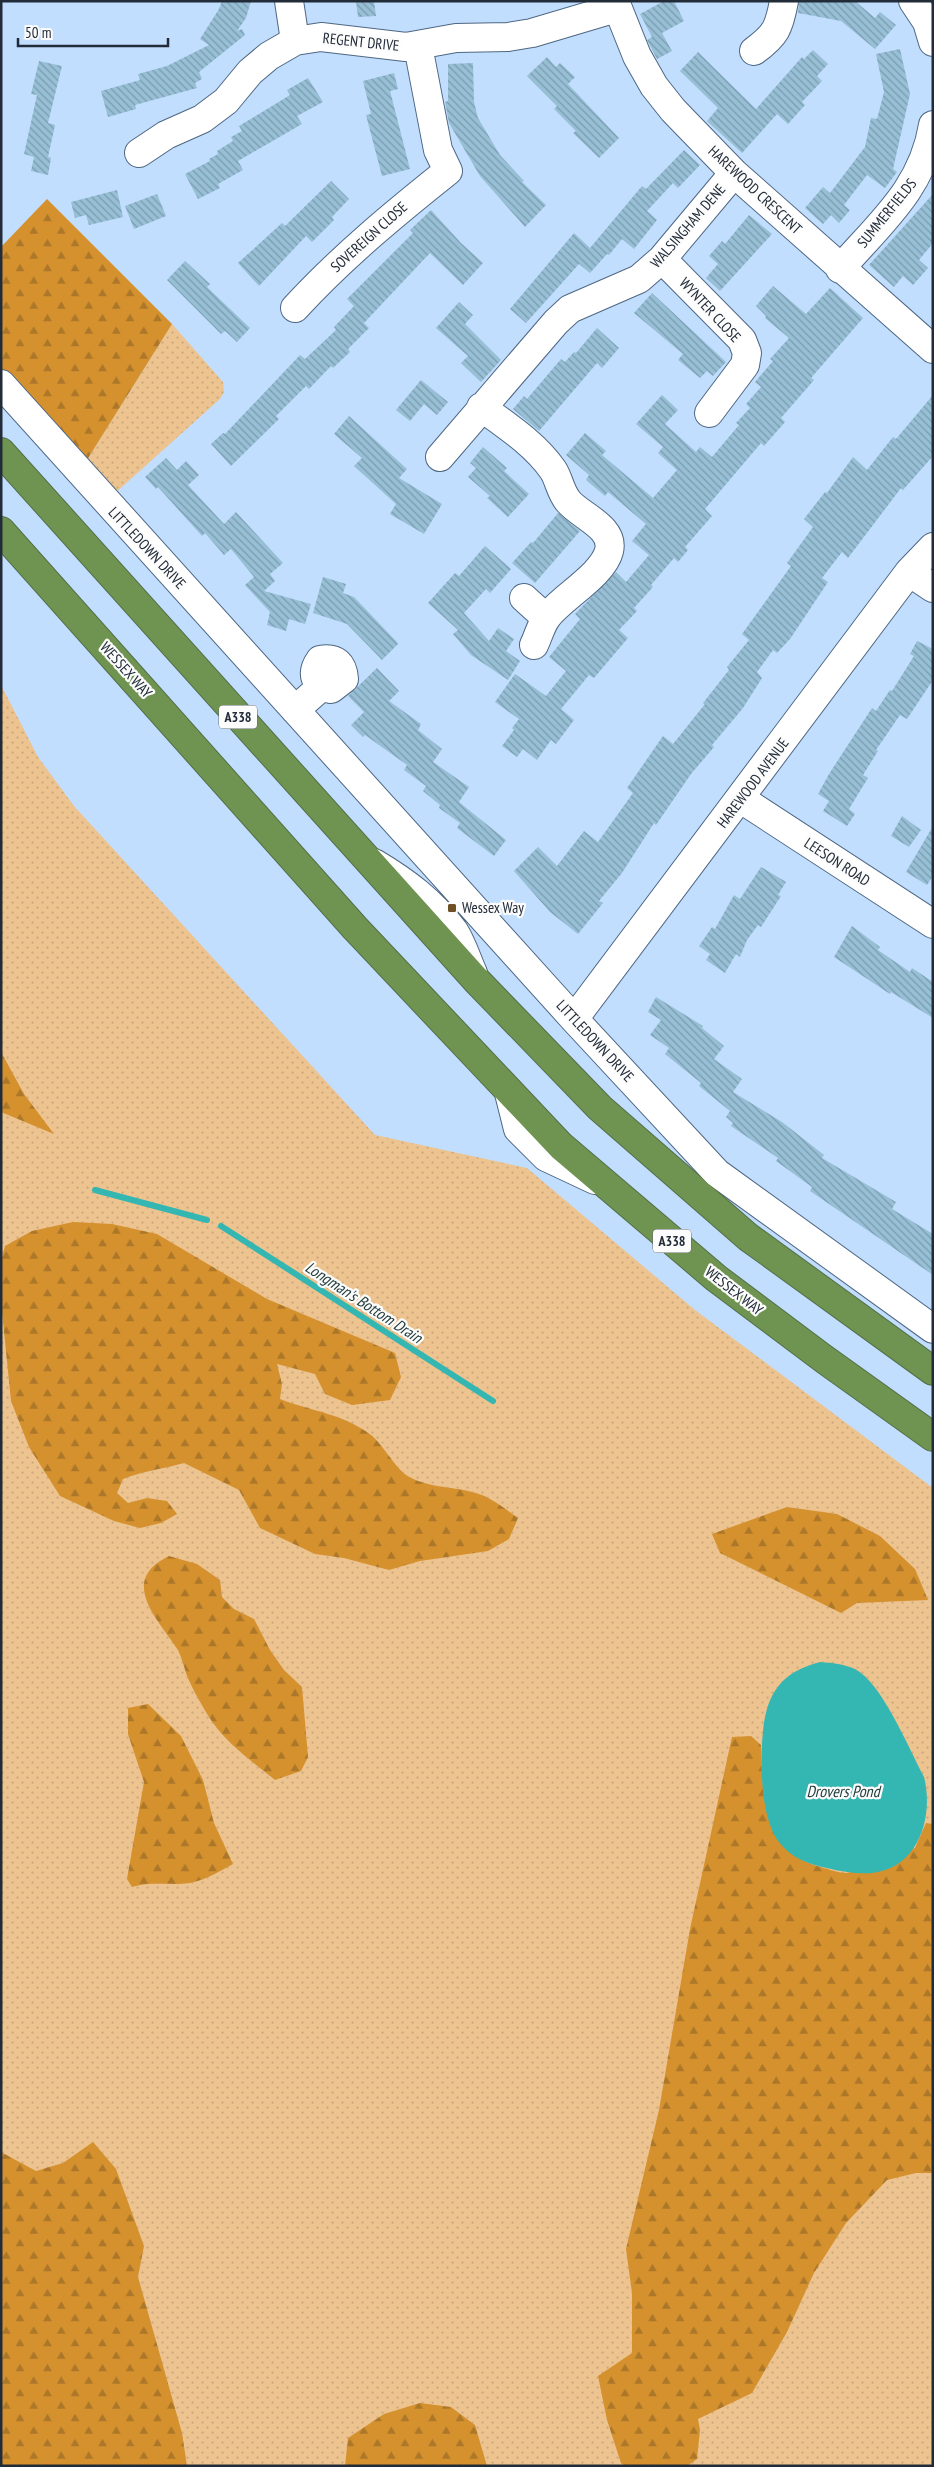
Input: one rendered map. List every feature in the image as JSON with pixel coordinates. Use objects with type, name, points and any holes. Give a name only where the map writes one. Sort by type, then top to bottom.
[{"type":"highway","name":"A338","points":[[1,452],[476,980],[594,1102],[646,1150],[748,1237],[933,1371]]},
{"type":"highway","name":"WESSEX WAY","points":[[1,531],[355,928],[561,1146],[716,1278],[824,1360],[933,1437]]},
{"type":"street","points":[[289,1],[295,41]]},
{"type":"street","points":[[754,51],[772,38],[780,24],[784,1]]},
{"type":"street","points":[[913,1],[927,22],[933,42]]},
{"type":"street","name":"REGENT DRIVE","points":[[139,153],[166,135],[202,119],[226,101],[250,72],[269,56],[295,41],[321,37],[406,47],[456,38],[508,37],[532,34],[616,4]]},
{"type":"street","name":"HAREWOOD CRESCENT","points":[[616,4],[638,56],[654,86],[673,110],[734,173],[933,348]]},
{"type":"street","name":"SOVEREIGN CLOSE","points":[[295,308],[321,280],[384,221],[455,179],[438,150],[418,46]]},
{"type":"street","name":"SUMMERFIELDS","points":[[840,268],[904,196],[916,178],[925,159],[933,124]]},
{"type":"street","name":"WALSINGHAM DENE","points":[[440,457],[556,322],[570,309],[639,279],[662,260],[734,173]]},
{"type":"street","name":"WYNTER CLOSE","points":[[662,260],[742,340],[747,353],[745,365],[709,413]]},
{"type":"street","name":"LITTLEDOWN DRIVE","points":[[1,384],[574,1019],[717,1173],[933,1329]]},
{"type":"street","points":[[481,408],[530,444],[554,471],[559,487],[568,500],[579,512],[602,528],[607,535],[609,551],[605,559],[590,577],[546,618],[534,645]]},
{"type":"street","name":"HAREWOOD AVENUE","points":[[574,1019],[741,799],[909,572],[933,547]]},
{"type":"street","points":[[909,572],[933,588]]},
{"type":"street","points":[[524,598],[546,618]]},
{"type":"street","points":[[295,710],[321,687]]},
{"type":"street","name":"LEESON ROAD","points":[[741,799],[933,924]]},
{"type":"shaded area","points":[[172,324],[223,382],[224,392],[220,399],[114,494],[85,463]]},
{"type":"shaded area","points":[[1,685],[38,757],[74,806],[375,1135],[527,1168],[695,1310],[933,1488],[933,2466],[1,2466]]},
{"type":"green space","points":[[47,199],[172,324],[85,463],[1,372],[1,247]]},
{"type":"green space","points":[[1,1052],[24,1094],[54,1134],[1,1112]]},
{"type":"green space","points":[[73,1222],[112,1224],[157,1234],[267,1299],[395,1353],[401,1377],[390,1400],[352,1405],[325,1394],[315,1374],[277,1364],[282,1384],[280,1399],[339,1418],[361,1428],[376,1439],[402,1472],[414,1479],[430,1485],[464,1490],[485,1496],[518,1518],[509,1539],[488,1551],[420,1561],[389,1570],[344,1558],[315,1554],[260,1528],[239,1490],[184,1463],[123,1479],[117,1493],[128,1503],[147,1498],[167,1501],[177,1514],[161,1523],[140,1528],[114,1521],[60,1496],[29,1447],[11,1401],[1,1301],[1,1261],[5,1246],[32,1231]]},
{"type":"green space","points":[[787,1507],[837,1514],[880,1536],[915,1569],[928,1600],[857,1603],[841,1613],[720,1553],[712,1534]]},
{"type":"green space","points":[[169,1556],[197,1564],[220,1580],[222,1597],[234,1609],[254,1619],[270,1650],[284,1670],[302,1687],[308,1757],[301,1771],[275,1780],[232,1745],[217,1729],[208,1715],[189,1681],[178,1650],[153,1614],[144,1589],[146,1577],[154,1566]]},
{"type":"green space","points":[[148,1704],[181,1736],[203,1780],[214,1823],[233,1864],[196,1882],[147,1884],[132,1887],[127,1879],[144,1782],[128,1734],[128,1708]]},
{"type":"green space","points":[[751,1736],[761,1745],[763,1782],[768,1817],[775,1833],[784,1846],[798,1858],[835,1871],[852,1872],[915,1848],[926,1823],[933,1824],[933,2173],[916,2173],[887,2180],[846,2223],[814,2273],[787,2332],[752,2393],[698,2419],[700,2430],[697,2459],[687,2466],[625,2466],[621,2463],[607,2420],[598,2376],[632,2353],[632,2293],[626,2249],[659,2110],[690,1929],[732,1737]]},
{"type":"green space","points":[[93,2142],[116,2169],[144,2246],[138,2277],[182,2433],[187,2466],[1,2466],[1,2152],[36,2171],[63,2163]]},
{"type":"green space","points":[[420,2403],[451,2407],[475,2425],[487,2466],[345,2466],[348,2438],[384,2414]]},
{"type":"water","name":"Drovers Pond","points":[[820,1662],[851,1667],[865,1677],[875,1688],[903,1734],[924,1777],[927,1792],[927,1808],[919,1838],[912,1851],[888,1869],[872,1873],[855,1873],[807,1862],[794,1856],[784,1848],[773,1831],[768,1818],[763,1788],[762,1757],[763,1731],[768,1705],[786,1678],[807,1666]]},
{"type":"building","points":[[222,1],[251,1],[246,18],[237,31],[242,29],[245,35],[199,72],[202,79],[195,83],[197,88],[135,105],[136,109],[108,117],[101,91],[140,80],[138,74],[167,66],[209,45],[200,39]]},
{"type":"building","points":[[356,1],[374,1],[376,16],[358,17]]},
{"type":"building","points":[[664,1],[674,1],[684,21],[662,33],[672,51],[657,59],[647,40],[652,37],[640,14]]},
{"type":"building","points":[[799,1],[855,1],[875,18],[880,12],[896,25],[875,49],[841,21],[798,13]]},
{"type":"building","points":[[900,49],[910,94],[893,169],[897,172],[885,188],[867,175],[844,205],[850,210],[839,223],[831,215],[823,224],[805,208],[823,187],[830,193],[865,147],[871,118],[877,119],[884,92],[876,54]]},
{"type":"building","points":[[813,50],[828,64],[817,76],[822,81],[802,102],[805,105],[788,124],[777,114],[742,153],[707,121],[718,108],[680,71],[698,52],[756,109],[802,57],[804,59]]},
{"type":"building","points":[[547,57],[556,67],[560,63],[575,77],[568,84],[619,138],[599,158],[573,133],[576,131],[554,109],[557,106],[527,76]]},
{"type":"building","points":[[39,61],[62,66],[48,123],[55,125],[48,157],[51,158],[48,175],[31,171],[34,157],[24,154],[37,95],[31,94]]},
{"type":"building","points":[[473,63],[474,102],[478,118],[500,155],[524,181],[522,182],[546,205],[525,227],[480,176],[449,123],[445,102],[448,101],[448,64]]},
{"type":"building","points":[[394,73],[398,89],[390,91],[410,169],[382,176],[366,115],[371,114],[363,81]]},
{"type":"building","points":[[308,78],[323,102],[297,116],[302,124],[238,161],[243,170],[218,184],[220,188],[198,199],[185,174],[210,161],[209,159],[218,154],[217,151],[233,141],[231,137],[242,131],[239,126],[290,95],[287,90]]},
{"type":"building","points":[[684,150],[700,165],[678,188],[673,183],[647,211],[657,220],[634,249],[622,239],[590,273],[579,264],[526,323],[510,309],[574,233],[590,248],[642,186],[646,189]]},
{"type":"building","points":[[331,181],[349,199],[332,217],[334,220],[312,242],[306,236],[259,286],[238,263],[282,223],[285,226]]},
{"type":"building","points":[[117,190],[123,217],[89,225],[86,215],[75,218],[71,202]]},
{"type":"building","points":[[157,194],[166,216],[134,229],[125,206]]},
{"type":"building","points":[[933,194],[933,243],[919,260],[928,268],[913,285],[903,276],[894,287],[869,265]]},
{"type":"building","points":[[431,210],[461,243],[483,263],[463,285],[430,253],[364,323],[369,328],[348,349],[350,352],[333,368],[331,366],[309,389],[306,386],[276,416],[279,419],[231,466],[211,444],[223,433],[225,434],[300,355],[305,359],[336,330],[334,327],[354,306],[347,299],[413,233],[410,230]]},
{"type":"building","points":[[749,215],[772,234],[720,291],[706,278],[718,264],[709,256],[722,241],[725,244]]},
{"type":"building","points":[[185,261],[210,284],[207,287],[250,328],[237,342],[225,331],[221,334],[167,280]]},
{"type":"building","points":[[773,286],[806,314],[830,288],[863,318],[811,378],[814,380],[781,418],[785,422],[764,446],[761,443],[705,509],[712,516],[685,547],[688,550],[678,562],[674,558],[651,585],[653,587],[634,608],[637,611],[619,630],[628,638],[594,678],[589,675],[561,709],[574,720],[556,744],[551,740],[537,760],[523,749],[517,757],[502,746],[514,730],[512,728],[519,719],[495,702],[515,674],[546,696],[566,671],[549,657],[580,619],[575,614],[616,572],[626,582],[649,555],[632,541],[646,524],[608,492],[605,496],[586,480],[589,475],[566,455],[585,433],[606,451],[602,455],[653,498],[677,470],[658,453],[663,447],[636,424],[662,395],[678,410],[665,424],[696,452],[700,447],[712,457],[739,425],[736,423],[750,408],[746,404],[761,387],[755,382],[773,361],[770,359],[789,338],[765,318],[766,316],[756,306]]},
{"type":"building","points":[[652,293],[726,362],[713,376],[707,371],[700,378],[678,360],[683,354],[634,313]]},
{"type":"building","points":[[459,302],[473,315],[465,324],[501,360],[481,382],[461,363],[468,356],[436,328]]},
{"type":"building","points":[[597,328],[619,348],[602,368],[597,363],[539,431],[513,409],[524,396],[527,399],[561,359],[565,362],[574,352],[576,353]]},
{"type":"building","points":[[421,380],[448,402],[437,415],[424,404],[410,421],[396,410]]},
{"type":"building","points":[[933,395],[933,456],[903,490],[901,488],[848,558],[842,552],[822,578],[828,582],[790,639],[777,653],[773,650],[757,672],[762,678],[743,708],[712,745],[714,747],[691,774],[656,825],[654,823],[622,873],[599,901],[603,903],[578,934],[550,912],[514,871],[538,847],[557,866],[584,831],[598,842],[633,793],[627,788],[663,736],[673,744],[705,704],[703,703],[729,670],[727,667],[749,640],[742,634],[791,566],[787,563],[813,527],[804,519],[825,492],[827,493],[853,457],[867,470],[893,437],[896,439]]},
{"type":"building","points":[[349,416],[407,469],[399,478],[442,504],[424,534],[390,514],[396,504],[354,466],[362,458],[334,434]]},
{"type":"building","points":[[483,447],[507,468],[504,471],[529,494],[508,517],[487,498],[490,496],[468,477],[476,468],[470,463]]},
{"type":"building","points":[[166,458],[177,470],[186,461],[199,475],[188,485],[224,524],[236,512],[283,563],[270,574],[275,581],[264,591],[311,604],[305,624],[289,619],[286,631],[267,625],[270,612],[245,585],[254,577],[231,549],[224,555],[205,533],[202,536],[158,487],[156,489],[145,477]]},
{"type":"building","points":[[558,513],[580,531],[535,583],[512,563],[531,542],[533,543]]},
{"type":"building","points":[[485,546],[511,569],[490,593],[486,589],[464,613],[489,641],[498,628],[514,639],[506,651],[520,661],[508,680],[471,655],[453,634],[458,630],[428,603],[455,573],[459,576]]},
{"type":"building","points":[[323,577],[346,584],[343,593],[354,597],[396,641],[398,644],[382,660],[347,624],[313,613]]},
{"type":"building","points":[[917,641],[933,649],[933,680],[907,719],[900,715],[876,750],[878,751],[863,775],[868,778],[849,809],[855,814],[847,826],[823,811],[829,801],[818,794],[872,708],[876,711],[890,690],[892,691],[914,656],[910,654]]},
{"type":"building","points":[[377,668],[399,691],[389,701],[421,724],[418,730],[442,749],[433,762],[469,787],[459,802],[506,840],[494,856],[457,828],[460,823],[439,808],[440,805],[423,791],[426,786],[404,770],[407,765],[365,735],[363,737],[351,725],[364,712],[348,696]]},
{"type":"building","points":[[902,816],[921,830],[909,847],[891,836]]},
{"type":"building","points":[[933,826],[933,876],[927,885],[906,872]]},
{"type":"building","points":[[761,867],[786,882],[778,895],[781,896],[761,927],[758,925],[747,940],[740,957],[736,954],[725,973],[706,960],[710,954],[699,946],[712,927],[715,929],[734,895],[740,899]]},
{"type":"building","points":[[852,926],[880,947],[878,950],[910,972],[912,968],[933,982],[933,1018],[891,992],[890,994],[834,957]]},
{"type":"building","points":[[656,997],[703,1026],[702,1028],[724,1046],[714,1059],[742,1079],[733,1092],[782,1122],[824,1155],[822,1158],[896,1202],[892,1209],[933,1234],[933,1275],[810,1191],[812,1187],[776,1161],[778,1158],[731,1126],[733,1123],[726,1117],[730,1111],[699,1086],[701,1083],[665,1054],[669,1048],[650,1035],[661,1020],[648,1012]]},
{"type":"waterway","name":"Longman's Bottom Drain","points":[[95,1190],[207,1220]]},
{"type":"waterway","name":"Longman's Bottom Drain","points":[[221,1226],[493,1401]]},
{"type":"place","name":"Wessex Way","points":[[452,908]]}]
